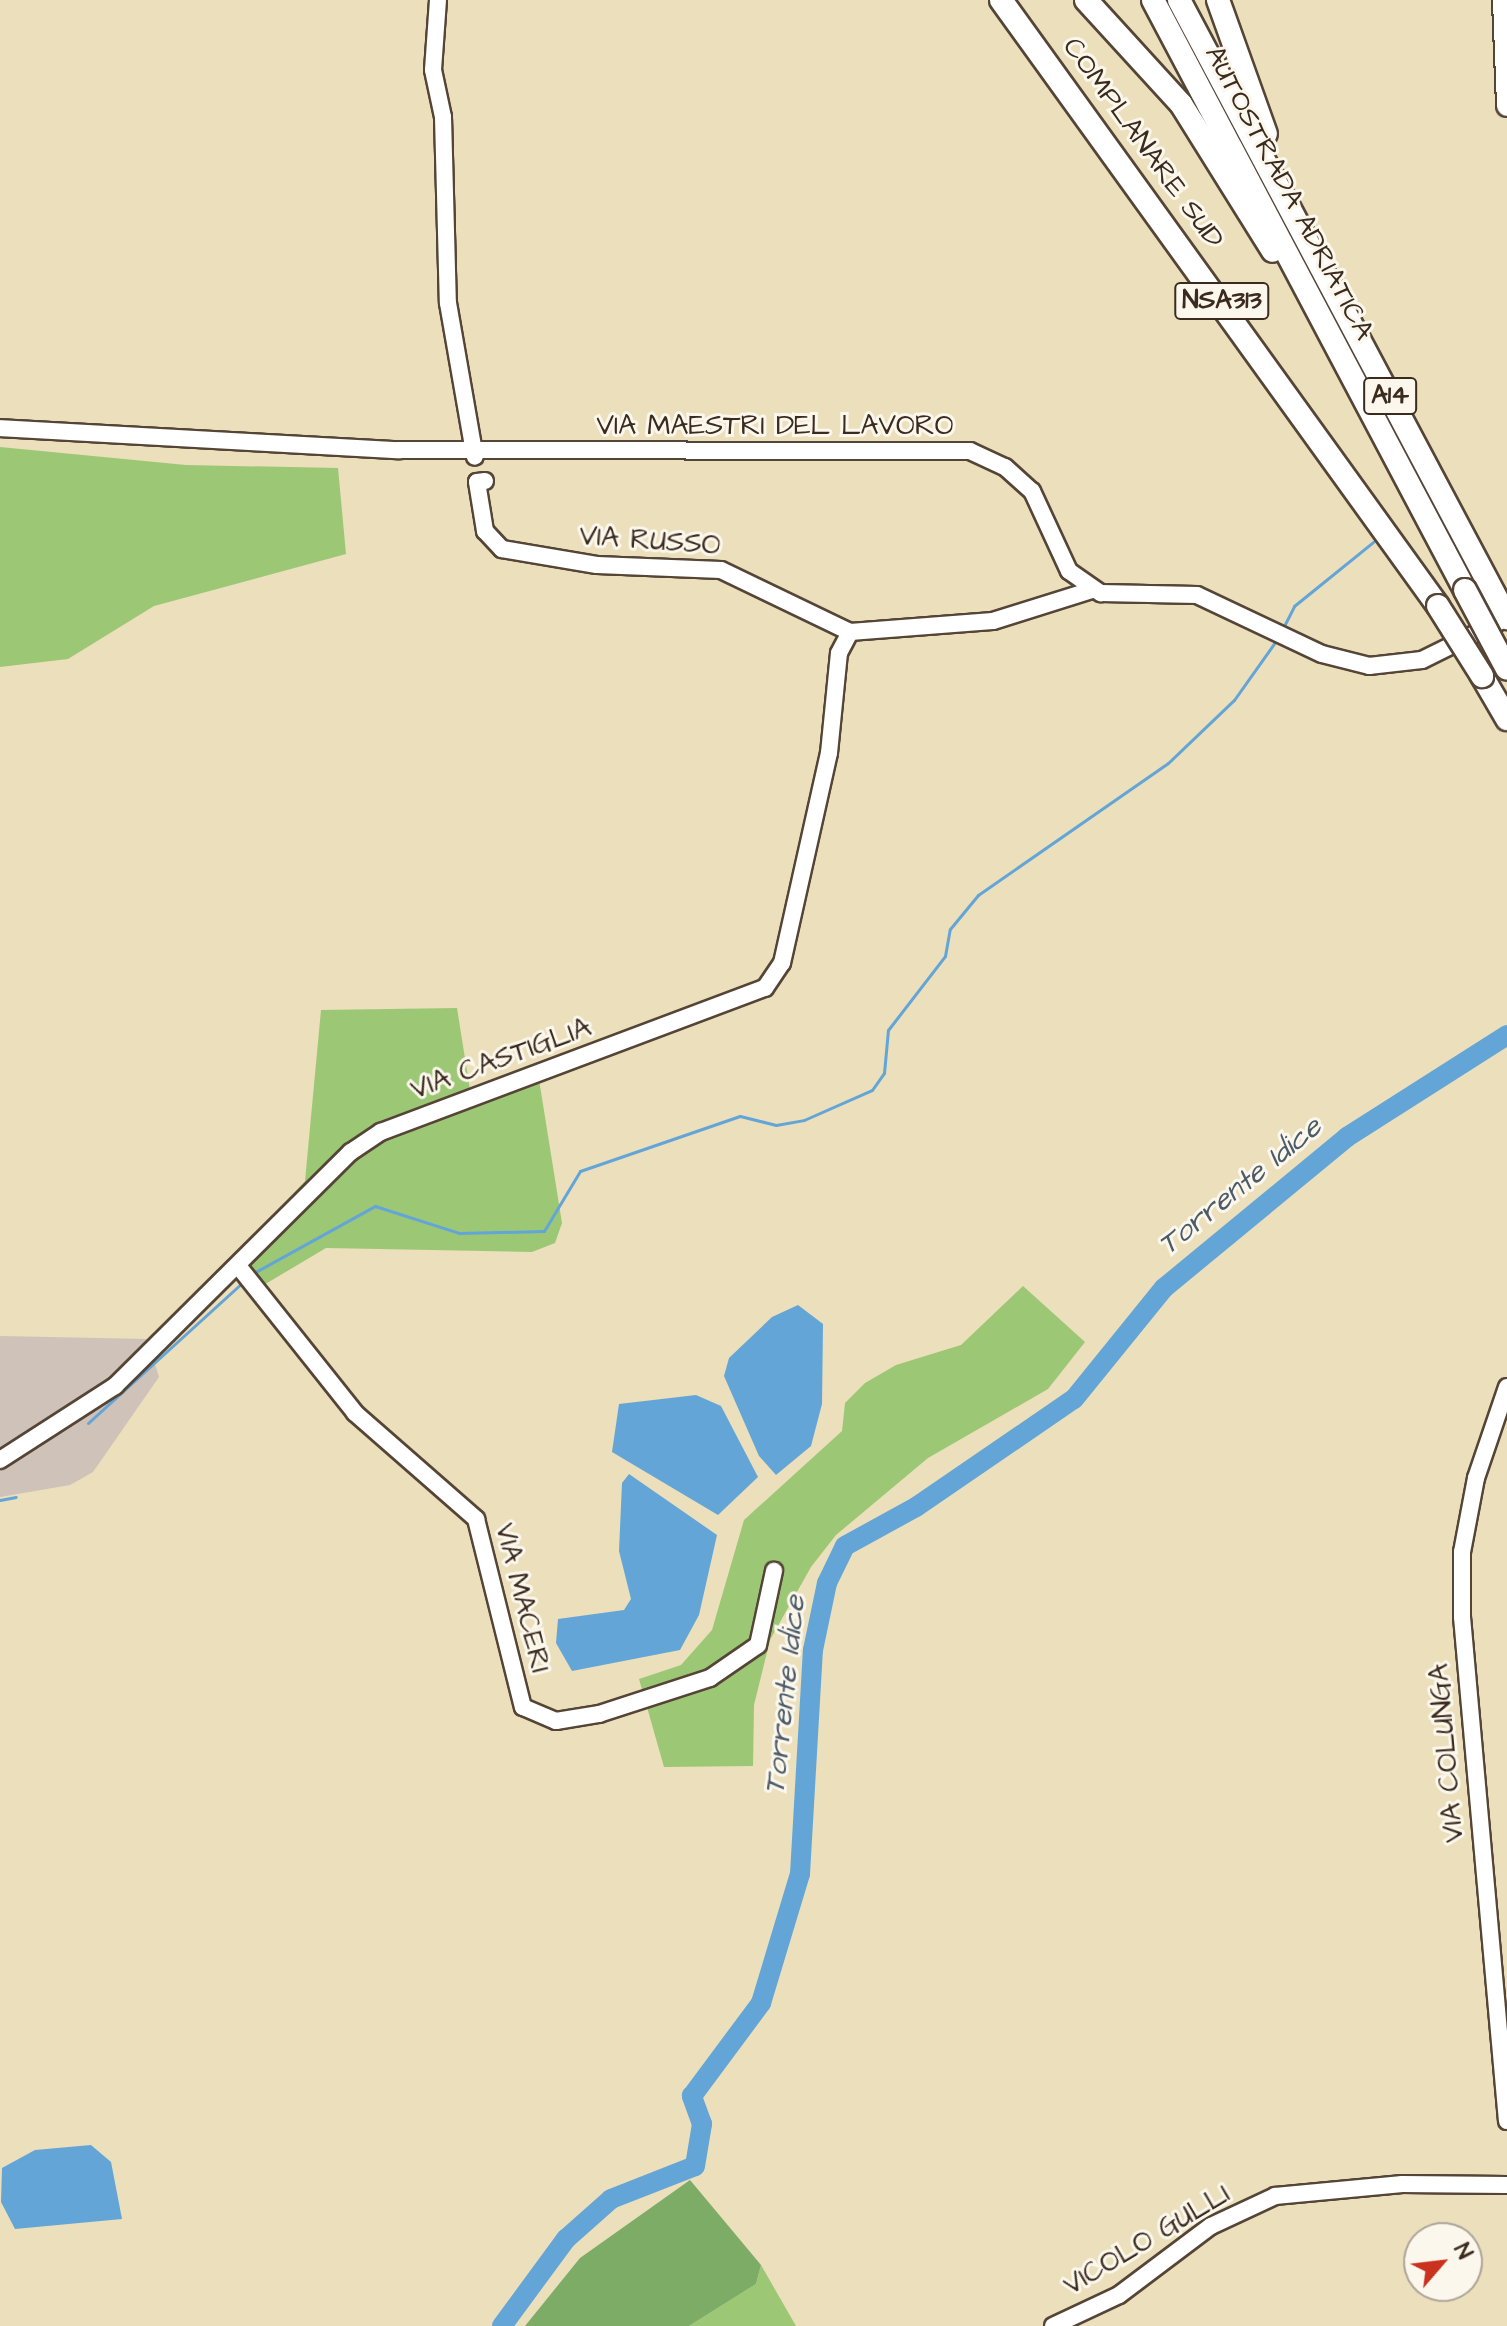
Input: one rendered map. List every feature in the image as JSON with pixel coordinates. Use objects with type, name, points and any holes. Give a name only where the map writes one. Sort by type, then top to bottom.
[{"type":"highway","name":"COMPLANARE SUD","points":[[1001,0],[1438,606],[1507,719]]},
{"type":"highway","points":[[1086,0],[1169,88],[1261,236],[1306,289]]},
{"type":"highway","name":"AUTOSTRADA ADRIATICA","points":[[1153,0],[1507,669]]},
{"type":"highway","name":"AUTOSTRADA ADRIATICA","points":[[1179,0],[1507,618]]},
{"type":"highway","points":[[1218,0],[1293,214]]},
{"type":"main road","points":[[1503,0],[1507,106]]},
{"type":"street","points":[[438,0],[433,70],[443,117],[448,303],[475,454]]},
{"type":"street","name":"VIA MAESTRI DEL LAVORO","points":[[0,428],[475,454],[970,451],[1005,467],[1032,491],[1075,578]]},
{"type":"street","name":"VIA RUSSO","points":[[485,481],[477,482],[485,531],[502,549],[597,565],[721,570],[850,632],[959,627],[1053,607],[1092,590]]},
{"type":"street","points":[[1053,607],[1075,578],[1092,590],[1123,597],[1197,595],[1322,654],[1369,666],[1422,660],[1507,618]]},
{"type":"street","name":"VIA CASTIGLIA","points":[[0,1460],[115,1386],[245,1274],[351,1152],[381,1132],[749,998],[774,979],[829,753],[839,653],[850,632]]},
{"type":"street","name":"VIA MACERI","points":[[245,1274],[355,1413],[476,1519],[523,1707],[556,1721],[599,1714],[710,1678],[758,1645],[774,1571]]},
{"type":"street","name":"VIA COLUNGA","points":[[1507,1387],[1476,1478],[1462,1552],[1462,1617],[1507,2121]]},
{"type":"street","name":"VICOLO GULLI","points":[[1053,2326],[1119,2295],[1211,2226],[1275,2196],[1402,2184],[1507,2185]]},
{"type":"shaded area","points":[[0,1336],[147,1339],[159,1377],[93,1472],[70,1485],[0,1497]]},
{"type":"green space","points":[[0,447],[186,465],[338,468],[346,554],[154,606],[68,659],[0,667]]},
{"type":"green space","points":[[457,1008],[470,1090],[537,1067],[562,1223],[555,1243],[532,1252],[326,1248],[257,1289],[242,1273],[240,1250],[305,1181],[321,1010]]},
{"type":"green space","points":[[1023,1286],[1085,1342],[1048,1389],[928,1458],[836,1535],[811,1567],[770,1640],[754,1705],[753,1766],[664,1767],[639,1679],[681,1665],[712,1630],[744,1520],[842,1431],[845,1403],[865,1383],[896,1365],[961,1345]]},
{"type":"green space","points":[[690,2180],[761,2265],[756,2284],[689,2326],[525,2326],[580,2258]]},
{"type":"green space","points":[[761,2265],[796,2326],[689,2326],[756,2284]]},
{"type":"water","points":[[798,1305],[823,1324],[822,1404],[811,1446],[776,1475],[759,1456],[724,1376],[729,1358],[772,1317]]},
{"type":"water","points":[[696,1395],[721,1406],[758,1477],[718,1515],[612,1452],[619,1404]]},
{"type":"water","points":[[629,1474],[717,1535],[699,1615],[680,1650],[572,1671],[556,1643],[558,1619],[624,1610],[631,1599],[619,1551],[622,1483]]},
{"type":"water","points":[[91,2145],[111,2162],[122,2219],[15,2229],[1,2202],[2,2168],[35,2150]]},
{"type":"waterway","points":[[1284,626],[1294,606],[1373,542]]},
{"type":"waterway","points":[[250,1275],[375,1206],[459,1233],[544,1231],[580,1171],[740,1116],[776,1125],[804,1120],[872,1090],[884,1073],[888,1030],[945,956],[950,929],[978,895],[1168,763],[1234,700],[1275,642]]},
{"type":"waterway","name":"Torrente Idice","points":[[502,2326],[566,2239],[611,2199],[695,2166],[702,2124],[692,2096],[761,2003],[800,1874],[813,1650],[827,1583],[845,1546],[916,1507],[1074,1399],[1164,1288],[1347,1137],[1507,1035]]},
{"type":"waterway","points":[[88,1423],[242,1283]]},
{"type":"waterway","points":[[0,1500],[16,1497]]}]
